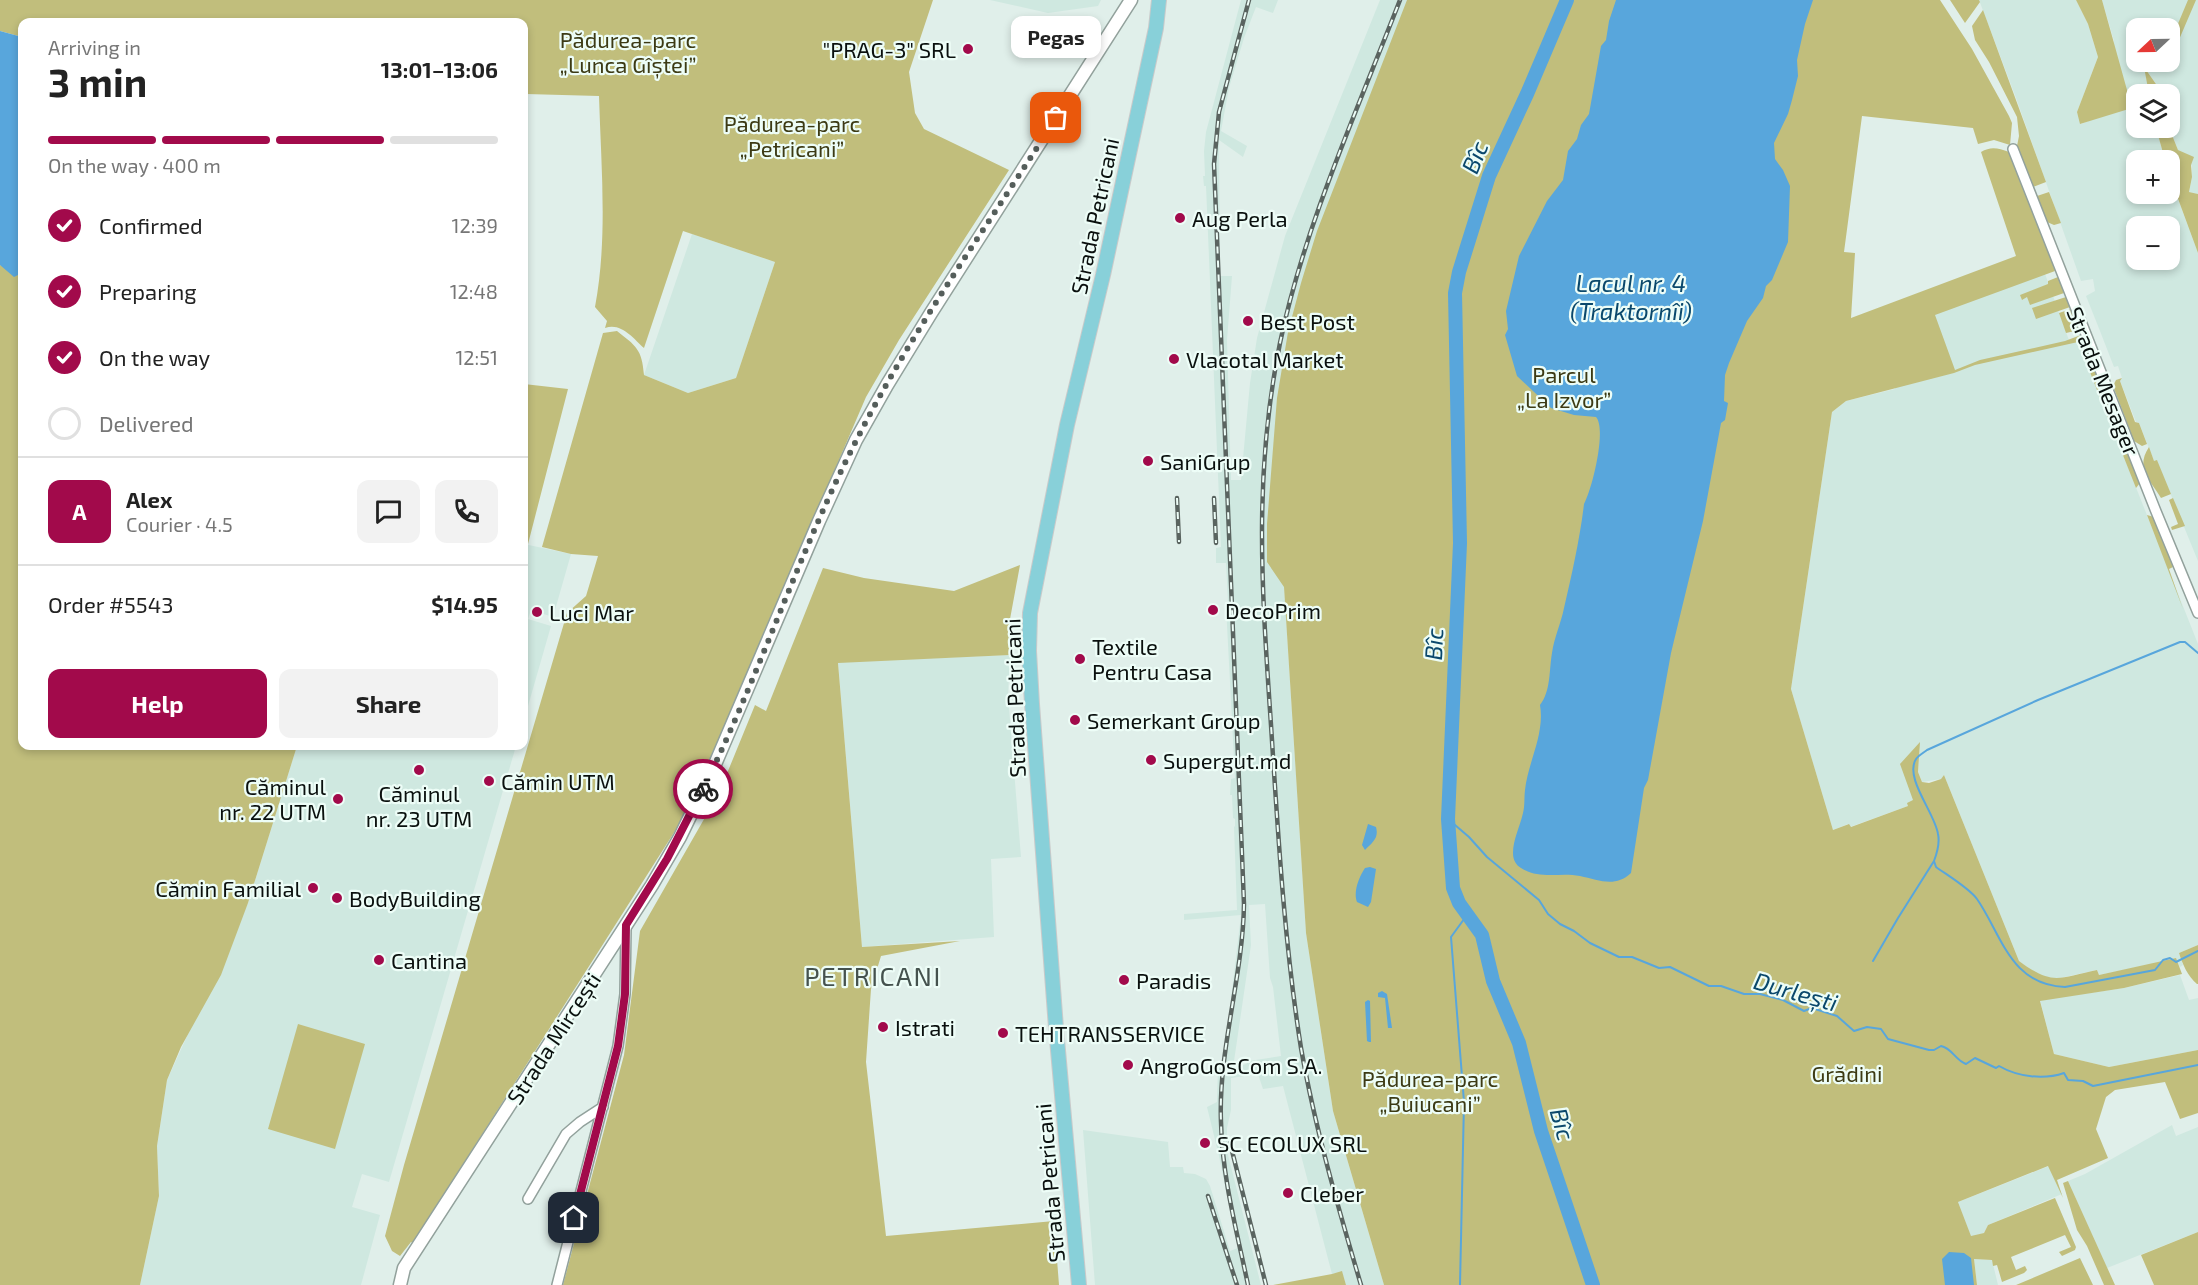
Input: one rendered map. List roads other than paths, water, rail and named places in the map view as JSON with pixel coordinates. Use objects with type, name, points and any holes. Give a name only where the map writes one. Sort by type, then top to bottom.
[{"type":"main road","name":"Strada Mircești","points":[[400,1285],[404,1268],[626,925],[680,837],[713,769],[819,522],[861,431],[925,322],[1131,0]]},
{"type":"main road","name":"Strada Petricani","points":[[1078,1285],[1032,705],[1029,651],[1030,613],[1067,425],[1103,275],[1159,7],[1164,0]]},
{"type":"street","name":"Strada Mesager","points":[[2013,149],[2198,613]]},
{"type":"street","points":[[557,1285],[620,1035],[625,994],[626,925]]},
{"type":"street","points":[[528,1199],[566,1134],[603,1107]]},
{"type":"water","name":"Lacul nr. 4 (Traktornîi)","points":[[1616,0],[1813,0],[1797,60],[1798,76],[1792,100],[1774,143],[1775,159],[1790,186],[1788,242],[1772,280],[1766,286],[1763,298],[1747,321],[1725,375],[1724,401],[1728,403],[1725,420],[1721,423],[1703,521],[1671,653],[1648,780],[1644,788],[1631,873],[1625,878],[1607,882],[1573,875],[1528,872],[1515,862],[1513,853],[1524,810],[1527,779],[1540,727],[1540,705],[1548,687],[1553,647],[1573,569],[1584,504],[1594,473],[1600,434],[1596,417],[1574,415],[1551,408],[1517,376],[1505,335],[1508,329],[1506,311],[1519,256],[1547,201],[1563,180],[1568,151],[1577,139],[1581,125],[1589,114],[1601,46],[1606,40]]},
{"type":"water","points":[[0,31],[18,36],[18,275],[14,277],[0,265]]},
{"type":"water","points":[[1368,824],[1376,827],[1377,834],[1375,840],[1365,850],[1362,845]]},
{"type":"water","points":[[1365,868],[1376,869],[1371,902],[1368,907],[1357,902],[1356,894],[1357,885]]},
{"type":"water","points":[[1382,991],[1387,994],[1392,1028],[1388,1028],[1385,998],[1378,997],[1378,993]]},
{"type":"water","points":[[1370,1001],[1371,1042],[1367,1041],[1365,1002]]},
{"type":"water","points":[[1949,1252],[1964,1253],[1971,1258],[1974,1285],[1945,1285],[1942,1259]]},
{"type":"waterway","name":"Bîc","points":[[1567,0],[1489,176],[1459,272],[1455,293],[1460,543],[1448,819],[1453,888],[1459,903],[1482,935],[1493,981],[1519,1043],[1541,1131],[1593,1285]]},
{"type":"waterway","points":[[2198,653],[2185,642],[2180,642],[2038,700],[1927,750],[1917,758],[1913,767],[1917,786],[1938,834],[1934,861],[1936,867],[1977,899],[2010,956],[2032,977],[2046,984],[2065,987],[2155,970],[2163,960],[2170,958],[2176,962],[2198,951]]},
{"type":"waterway","name":"Durlești","points":[[1448,819],[1487,857],[1539,900],[1548,914],[1560,924],[1590,943],[1619,957],[1632,957],[1659,968],[1670,967],[1709,986],[1721,986],[1744,994],[1760,994],[1783,1000],[1804,1011],[1812,1008],[1837,1016],[1854,1031],[1867,1027],[1881,1029],[1888,1039],[1929,1050],[1941,1046],[1966,1064],[1975,1058],[1996,1068],[1999,1066],[2023,1075],[2040,1077],[2064,1073],[2068,1080],[2083,1081],[2093,1086],[2198,1065]]},
{"type":"waterway","points":[[1873,961],[1934,861]]},
{"type":"waterway","points":[[1460,1285],[1464,1102],[1451,937],[1467,915]]},
{"type":"railway","points":[[1248,1285],[1227,1184],[1221,1122],[1223,1068],[1240,958],[1244,904],[1214,164],[1219,112],[1249,0]]},
{"type":"railway","points":[[1361,1285],[1313,1108],[1301,1048],[1290,968],[1279,846],[1265,628],[1263,487],[1271,392],[1290,300],[1317,213],[1400,0]]},
{"type":"railway","points":[[1177,498],[1179,542]]},
{"type":"railway","points":[[1214,498],[1216,543]]},
{"type":"railway","points":[[1230,1143],[1266,1285]]},
{"type":"railway","points":[[1208,1196],[1237,1285]]},
{"type":"place","name":"\"PRAG-3\" SRL","points":[[968,49]]},
{"type":"place","name":"Pegas","points":[[1056,118]]},
{"type":"place","name":"Aug Perla","points":[[1180,218]]},
{"type":"place","name":"Best Post","points":[[1248,321]]},
{"type":"place","name":"Vlacotal Market","points":[[1174,359]]},
{"type":"place","name":"SaniGrup","points":[[1148,461]]},
{"type":"place","name":"DecoPrim","points":[[1213,610]]},
{"type":"place","name":"Luci Mar","points":[[537,612]]},
{"type":"place","name":"Textile Pentru Casa","points":[[1080,659]]},
{"type":"place","name":"Semerkant Group","points":[[1075,720]]},
{"type":"place","name":"Supergut.md","points":[[1151,760]]},
{"type":"place","name":"Căminul nr. 23 UTM","points":[[419,770]]},
{"type":"place","name":"Cămin UTM","points":[[489,781]]},
{"type":"place","name":"Căminul nr. 22 UTM","points":[[338,799]]},
{"type":"place","name":"Cămin Familial","points":[[313,888]]},
{"type":"place","name":"BodyBuilding","points":[[337,898]]},
{"type":"place","name":"Cantina","points":[[379,960]]},
{"type":"place","name":"Paradis","points":[[1124,980]]},
{"type":"place","name":"Istrati","points":[[883,1027]]},
{"type":"place","name":"TEHTRANSSERVICE","points":[[1003,1033]]},
{"type":"place","name":"AngroGosCom S.A.","points":[[1128,1065]]},
{"type":"place","name":"SC ECOLUX SRL","points":[[1205,1143]]},
{"type":"place","name":"Cleber","points":[[1288,1193]]},
{"type":"district","name":"PETRICANI","points":[[873,975]]},
{"type":"park label","name":"Pădurea-parc „Lunca Gîștei”","points":[[628,52]]},
{"type":"park label","name":"Pădurea-parc „Petricani”","points":[[792,136]]},
{"type":"park label","name":"Parcul „La Izvor”","points":[[1564,386]]},
{"type":"park label","name":"Grădini","points":[[1847,1073]]},
{"type":"park label","name":"Pădurea-parc „Buiucani”","points":[[1430,1090]]}]
